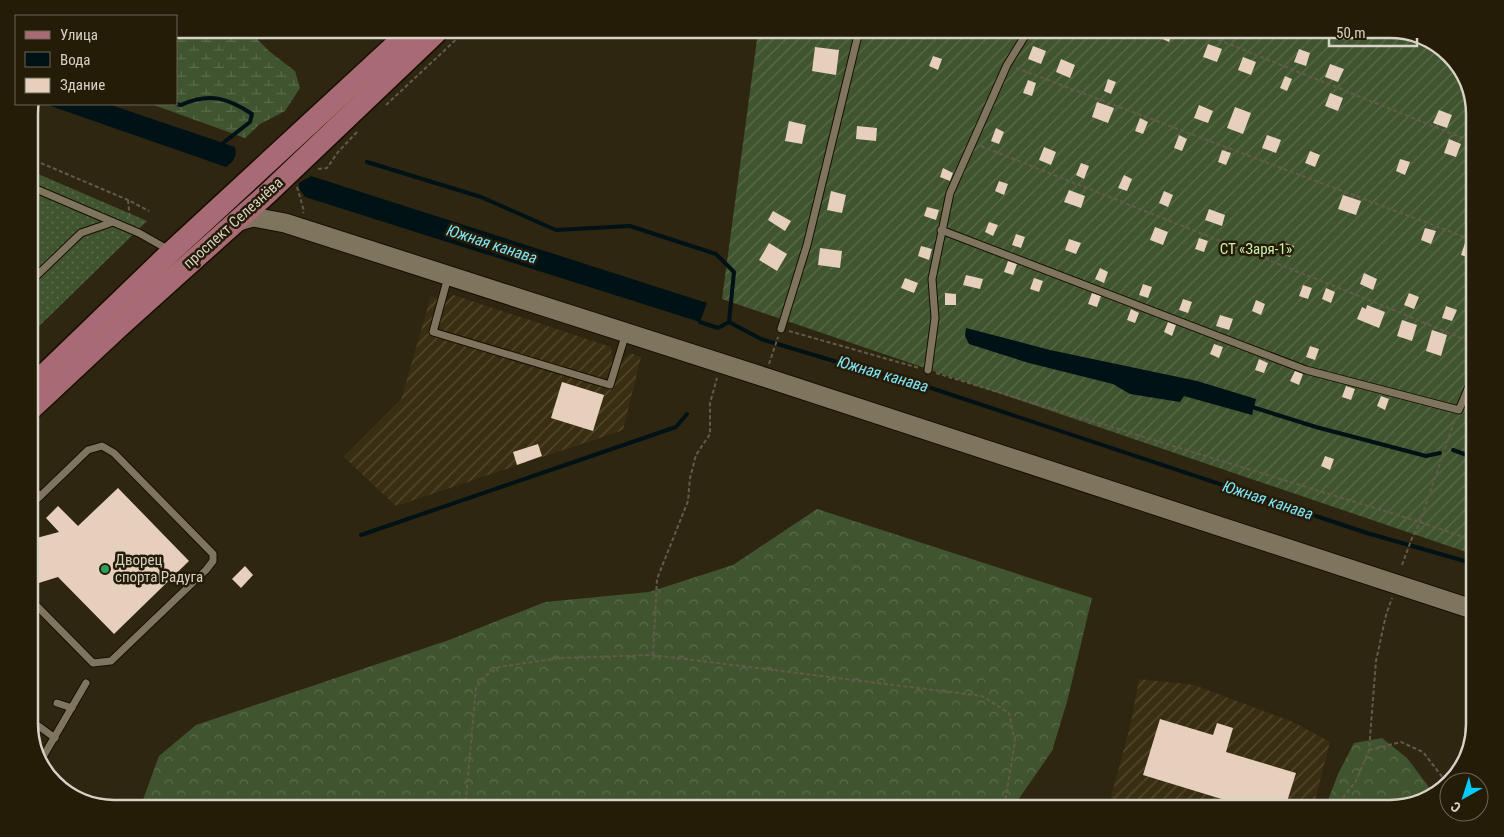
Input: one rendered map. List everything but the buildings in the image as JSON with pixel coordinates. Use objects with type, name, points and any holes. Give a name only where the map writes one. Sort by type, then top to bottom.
[{"type":"main road","name":"проспект Селезнёва","points":[[38,380],[172,251],[403,38]]},
{"type":"main road","name":"проспект Селезнёва","points":[[38,403],[268,193],[431,38]]},
{"type":"main road","points":[[268,193],[268,206],[272,214],[279,221]]},
{"type":"main road","points":[[236,222],[253,217],[279,221],[626,332],[1466,607]]},
{"type":"lane","points":[[781,329],[807,245],[857,38]]},
{"type":"lane","points":[[928,370],[935,318],[932,279],[950,193],[1007,64],[1023,38]]},
{"type":"lane","points":[[38,190],[132,230],[172,251]]},
{"type":"lane","points":[[38,274],[80,233],[113,222]]},
{"type":"lane","points":[[942,230],[1306,370],[1459,410],[1466,393]]},
{"type":"lane","points":[[448,275],[432,332],[610,385],[626,332]]},
{"type":"lane","points":[[38,607],[93,664],[111,661],[206,570],[213,561],[213,554],[114,452],[102,446],[88,450],[40,496]]},
{"type":"lane","points":[[44,755],[86,683]]},
{"type":"lane","points":[[57,703],[72,708]]},
{"type":"lane","points":[[38,726],[55,738]]},
{"type":"path","points":[[386,105],[458,38]]},
{"type":"path","points":[[1214,38],[1466,140]]},
{"type":"path","points":[[1007,64],[1466,238]]},
{"type":"path","points":[[313,174],[318,170],[327,168],[338,152],[361,129]]},
{"type":"path","points":[[972,142],[1466,340]]},
{"type":"path","points":[[38,162],[128,200],[149,211]]},
{"type":"path","points":[[296,186],[304,211],[302,216]]},
{"type":"path","points":[[128,200],[132,230]]},
{"type":"path","points":[[772,355],[781,329],[928,370],[1466,538]]},
{"type":"path","points":[[653,655],[657,580],[688,501],[690,478],[696,455],[710,434],[710,403],[718,374]]},
{"type":"path","points":[[1402,565],[1420,522],[1459,410]]},
{"type":"path","points":[[1341,800],[1356,781],[1369,750],[1376,661],[1386,615],[1393,594]]},
{"type":"path","points":[[466,800],[476,688],[485,676],[499,668],[560,658],[653,655],[982,696],[1009,713],[1015,742],[1005,800]]},
{"type":"path","points":[[1369,750],[1401,742],[1423,752],[1439,773]]},
{"type":"shaded area","points":[[453,295],[611,347],[612,357],[623,361],[630,353],[641,357],[623,430],[396,506],[344,457],[401,400],[431,296],[447,301]]},
{"type":"shaded area","points":[[1139,679],[1194,685],[1293,722],[1330,742],[1315,800],[1110,800],[1131,723]]},
{"type":"green space","points":[[178,38],[256,38],[270,52],[295,71],[300,88],[285,111],[260,124],[245,138],[154,105],[178,105]]},
{"type":"green space","name":"СТ «Заря-1»","points":[[757,38],[1400,38],[1419,43],[1437,53],[1451,67],[1461,85],[1466,109],[1466,552],[722,299]]},
{"type":"green space","points":[[38,174],[147,221],[38,327]]},
{"type":"green space","points":[[817,509],[1092,598],[1067,702],[1052,751],[1019,800],[143,800],[159,756],[196,725],[449,640],[545,602],[649,592],[733,565]]},
{"type":"green space","points":[[1382,738],[1407,758],[1430,788],[1419,794],[1400,799],[1328,800],[1338,774],[1354,743]]},
{"type":"water","points":[[48,105],[111,105],[235,147],[236,154],[233,161],[226,167]]},
{"type":"water","points":[[311,176],[707,303],[700,322],[305,197],[299,188],[299,183]]},
{"type":"water","points":[[966,328],[1050,350],[1197,381],[1256,399],[1252,415],[1184,396],[1180,402],[1130,394],[1113,384],[1029,363],[969,344],[965,336]]},
{"type":"waterway","points":[[178,104],[201,99],[218,99],[235,104],[252,114],[250,122],[223,143],[222,146]]},
{"type":"waterway","points":[[367,162],[481,197],[556,230],[630,226],[716,254],[734,272],[729,322]]},
{"type":"waterway","name":"Южная канава","points":[[698,318],[700,322],[718,328],[729,322],[761,339],[928,387],[1367,533],[1466,561]]},
{"type":"waterway","points":[[1249,406],[1316,427],[1426,456],[1440,453]]},
{"type":"waterway","points":[[361,535],[676,427],[687,414]]},
{"type":"waterway","points":[[1453,450],[1466,455]]},
{"type":"place","name":"Дворец спорта Радуга","points":[[105,569]]}]
